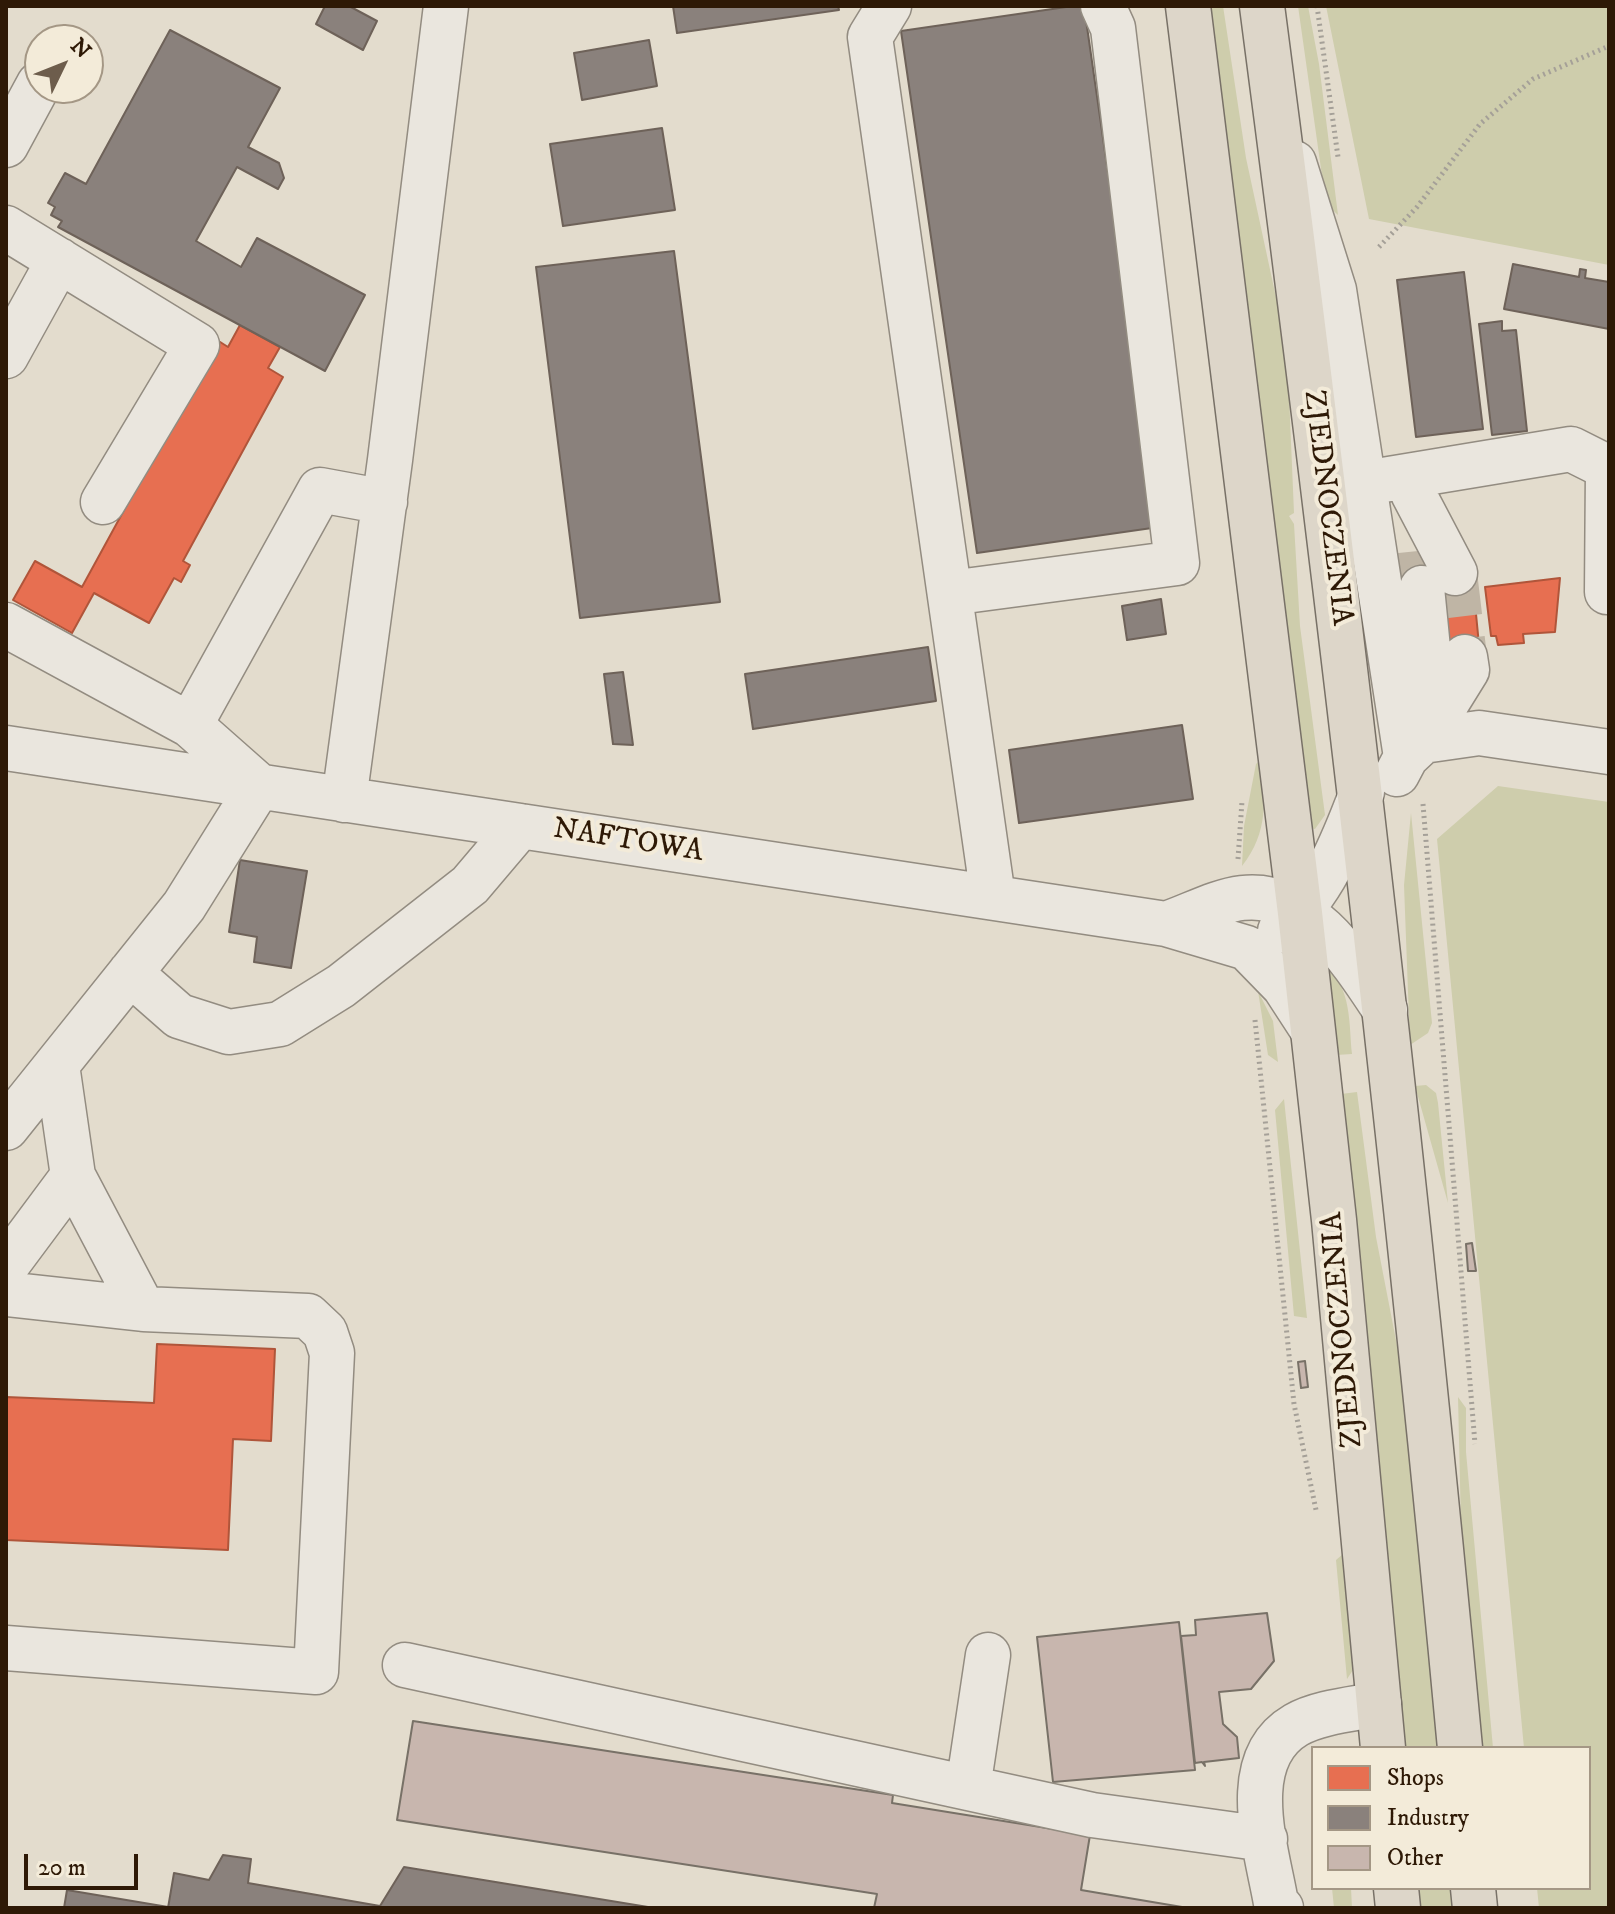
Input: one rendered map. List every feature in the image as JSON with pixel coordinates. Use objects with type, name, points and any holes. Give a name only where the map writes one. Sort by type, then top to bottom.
[{"type":"main road","name":"ZJEDNOCZENIA","points":[[1188,6],[1300,913],[1334,1220],[1383,1746]]},
{"type":"main road","name":"ZJEDNOCZENIA","points":[[1262,6],[1364,810],[1425,1370],[1460,1746]]},
{"type":"street","points":[[344,800],[385,502],[446,6]]},
{"type":"street","points":[[889,6],[870,37],[993,897]]},
{"type":"street","points":[[950,593],[1177,563],[1113,28],[1103,6]]},
{"type":"street","points":[[1275,102],[1334,290],[1365,483],[1415,749]]},
{"type":"street","points":[[6,145],[28,104]]},
{"type":"street","points":[[6,228],[197,345],[103,502]]},
{"type":"street","points":[[6,356],[59,260]]},
{"type":"street","points":[[1365,483],[1412,484],[1571,449],[1609,468],[1607,592]]},
{"type":"street","points":[[1412,484],[1432,571],[1430,669],[1415,749]]},
{"type":"street","points":[[190,725],[320,490],[385,502]]},
{"type":"street","points":[[6,625],[190,725],[259,786],[184,906],[6,1128]]},
{"type":"street","points":[[1247,948],[1268,942],[1300,913],[1364,810],[1415,749],[1467,670],[1465,657]]},
{"type":"street","points":[[1415,749],[1479,733],[1609,752]]},
{"type":"street","name":"NAFTOWA","points":[[6,748],[1166,924],[1247,948],[1284,986],[1312,1029]]},
{"type":"street","points":[[130,973],[179,1016],[229,1032],[280,1024],[341,986],[470,885],[520,826]]},
{"type":"street","name":"ZJEDNOCZENIA","points":[[1166,924],[1242,898],[1279,901],[1330,936],[1385,1010]]},
{"type":"street","points":[[57,1065],[73,1176],[143,1309]]},
{"type":"street","points":[[6,1266],[73,1176]]},
{"type":"street","points":[[6,1294],[143,1309],[308,1316],[325,1332],[332,1353],[316,1672],[6,1648]]},
{"type":"street","points":[[968,1788],[988,1655]]},
{"type":"street","points":[[405,1665],[1092,1815],[1265,1839]]},
{"type":"street","points":[[1281,1908],[1276,1903],[1258,1801],[1266,1764],[1280,1738],[1297,1724],[1379,1704]]},
{"type":"path","points":[[1317,6],[1339,162]]},
{"type":"path","points":[[1379,247],[1417,207],[1480,124],[1533,79],[1609,46]]},
{"type":"path","points":[[1415,749],[1476,1459]]},
{"type":"path","points":[[1262,1080],[1271,1078]]},
{"type":"green space","points":[[1208,6],[1223,6],[1246,158],[1280,316],[1288,371],[1294,513],[1289,516],[1294,524],[1300,626],[1325,815],[1315,829],[1310,828]]},
{"type":"green space","points":[[1298,6],[1308,6],[1319,64],[1338,215],[1326,204]]},
{"type":"green space","points":[[1326,6],[1609,6],[1609,265],[1369,219]]},
{"type":"green space","points":[[1262,758],[1264,801],[1261,828],[1242,866],[1244,826],[1256,764]]},
{"type":"green space","points":[[1498,786],[1609,802],[1609,1908],[1539,1908],[1537,1890],[1591,1890],[1591,1746],[1524,1746],[1437,839]]},
{"type":"green space","points":[[1411,813],[1432,1023],[1428,1033],[1410,1045],[1404,885]]},
{"type":"green space","points":[[1326,969],[1334,976],[1345,996],[1352,1054],[1336,1055]]},
{"type":"green space","points":[[1258,991],[1273,1021],[1278,1062],[1268,1055]]},
{"type":"green space","points":[[1426,1085],[1436,1093],[1438,1103],[1448,1203],[1415,1086]]},
{"type":"green space","points":[[1357,1092],[1376,1237],[1411,1418],[1442,1746],[1406,1746],[1341,1094]]},
{"type":"green space","points":[[1284,1099],[1307,1318],[1294,1316],[1275,1110]]},
{"type":"green space","points":[[1458,1397],[1466,1408],[1466,1452],[1493,1746],[1481,1746],[1461,1525]]},
{"type":"green space","points":[[1343,1554],[1357,1664],[1347,1679],[1336,1560]]},
{"type":"green space","points":[[1332,1890],[1351,1890],[1352,1908],[1334,1908]]},
{"type":"green space","points":[[1418,1890],[1455,1890],[1456,1908],[1420,1908]]},
{"type":"building: Shops","points":[[240,325],[280,347],[268,368],[283,377],[183,561],[190,565],[181,582],[174,578],[149,623],[94,593],[72,633],[13,600],[35,561],[82,587],[217,340],[228,347]]},
{"type":"building: Shops","points":[[1424,553],[1427,586],[1409,588],[1407,554]]},
{"type":"building: Shops","points":[[1472,573],[1480,655],[1443,659],[1434,577]]},
{"type":"building: Shops","points":[[1560,578],[1555,632],[1523,634],[1524,643],[1498,645],[1496,636],[1491,636],[1485,587]]},
{"type":"building: Shops","points":[[157,1344],[275,1349],[271,1441],[233,1439],[228,1550],[6,1540],[6,1397],[154,1403]]},
{"type":"building: Industry","points":[[325,6],[349,6],[377,21],[363,50],[316,24]]},
{"type":"building: Industry","points":[[673,6],[838,6],[839,10],[677,33]]},
{"type":"building: Industry","points":[[1084,6],[1159,527],[977,553],[901,31]]},
{"type":"building: Industry","points":[[170,30],[280,88],[248,147],[279,163],[284,178],[278,189],[237,167],[196,241],[241,267],[257,238],[365,295],[325,371],[58,227],[62,221],[51,215],[55,207],[48,203],[65,173],[86,184]]},
{"type":"building: Industry","points":[[649,40],[657,86],[582,100],[574,53]]},
{"type":"building: Industry","points":[[662,128],[675,210],[563,226],[550,144]]},
{"type":"building: Industry","points":[[674,251],[720,602],[580,618],[536,267]]},
{"type":"building: Industry","points":[[1513,264],[1579,277],[1580,269],[1586,270],[1585,278],[1609,282],[1609,329],[1504,309]]},
{"type":"building: Industry","points":[[1464,272],[1483,429],[1416,437],[1397,280]]},
{"type":"building: Industry","points":[[1502,321],[1502,331],[1516,330],[1527,431],[1492,435],[1479,324]]},
{"type":"building: Industry","points":[[1161,599],[1166,634],[1127,640],[1122,606]]},
{"type":"building: Industry","points":[[928,647],[936,701],[753,729],[745,674]]},
{"type":"building: Industry","points":[[623,672],[633,745],[613,744],[604,674]]},
{"type":"building: Industry","points":[[1182,725],[1193,799],[1019,823],[1009,750]]},
{"type":"building: Industry","points":[[240,860],[307,871],[291,968],[254,962],[257,937],[229,932]]},
{"type":"building: Industry","points":[[223,1855],[251,1859],[248,1883],[380,1906],[404,1867],[654,1908],[168,1908],[174,1873],[209,1880]]},
{"type":"building: Industry","points":[[67,1890],[168,1907],[168,1908],[64,1908]]},
{"type":"building: Other","points":[[1472,1243],[1476,1271],[1468,1271],[1466,1244]]},
{"type":"building: Other","points":[[1305,1361],[1308,1387],[1301,1388],[1298,1362]]},
{"type":"building: Other","points":[[1267,1613],[1274,1661],[1251,1689],[1219,1692],[1223,1724],[1237,1737],[1239,1758],[1204,1762],[1205,1766],[1202,1762],[1195,1763],[1181,1636],[1196,1635],[1195,1620]]},
{"type":"building: Other","points":[[1179,1622],[1195,1770],[1053,1782],[1037,1637]]},
{"type":"building: Other","points":[[413,1721],[893,1795],[892,1803],[1090,1835],[1081,1890],[1188,1908],[874,1908],[877,1894],[397,1820]]},
{"type":"tunnel","points":[[1418,551],[1422,588]]},
{"type":"tunnel","points":[[1455,573],[1465,657]]}]
